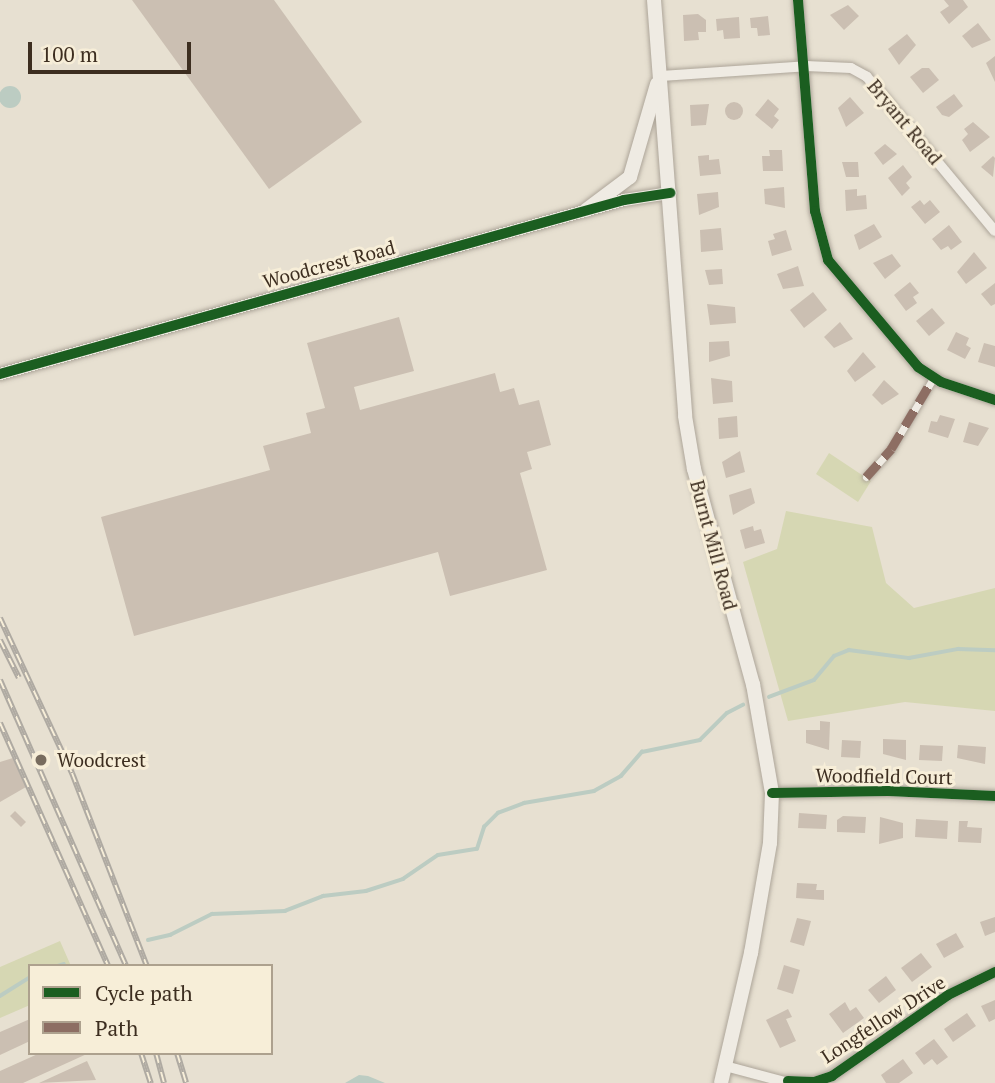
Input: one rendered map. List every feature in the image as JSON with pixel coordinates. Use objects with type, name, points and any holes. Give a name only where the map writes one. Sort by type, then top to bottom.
[{"type":"main road","name":"Burnt Mill Road","points":[[654,0],[691,456],[753,684],[772,793],[770,843],[721,1083]]},
{"type":"main road","points":[[586,210],[630,177],[661,76]]},
{"type":"street","points":[[798,0],[820,240],[828,260],[895,344],[934,377],[995,400]]},
{"type":"street","name":"Bryant Road","points":[[661,76],[806,66],[851,68],[867,76],[995,231]]},
{"type":"street","name":"Woodcrest Road","points":[[0,374],[586,210],[670,193]]},
{"type":"street","points":[[866,477],[891,449],[934,377]]},
{"type":"street","name":"Woodfield Court","points":[[772,793],[888,791],[995,796]]},
{"type":"street","name":"Longfellow Drive","points":[[725,1066],[788,1082],[814,1082],[832,1076],[948,995],[995,972]]},
{"type":"green space","points":[[829,453],[871,481],[858,502],[816,474]]},
{"type":"green space","points":[[786,511],[872,527],[886,583],[914,608],[995,588],[995,711],[905,702],[788,721],[743,562],[777,549]]},
{"type":"green space","points":[[60,941],[70,964],[28,964],[28,1006],[0,1018],[0,967]]},
{"type":"shaded area","points":[[10,86],[18,89],[21,97],[18,105],[10,108],[2,105],[-1,97],[2,89]]},
{"type":"shaded area","points":[[359,1075],[368,1076],[385,1083],[345,1083]]},
{"type":"building","points":[[132,0],[274,0],[362,122],[269,189]]},
{"type":"building","points":[[944,0],[963,0],[968,7],[949,24],[940,12],[949,6]]},
{"type":"building","points":[[848,5],[859,16],[844,30],[830,15]]},
{"type":"building","points":[[698,14],[706,20],[706,32],[698,32],[699,40],[684,41],[683,15]]},
{"type":"building","points":[[768,16],[770,35],[758,36],[757,28],[751,28],[750,18]]},
{"type":"building","points":[[739,17],[740,38],[724,39],[723,30],[717,31],[716,19]]},
{"type":"building","points":[[978,23],[991,40],[972,48],[962,36]]},
{"type":"building","points":[[907,34],[916,45],[899,65],[888,49]]},
{"type":"building","points":[[995,56],[995,82],[986,63]]},
{"type":"building","points":[[922,68],[929,68],[939,80],[923,93],[910,77]]},
{"type":"building","points":[[954,94],[963,106],[949,117],[942,115],[936,107]]},
{"type":"building","points":[[850,97],[864,113],[846,127],[838,108]]},
{"type":"building","points":[[768,99],[779,109],[774,116],[779,120],[772,129],[755,115]]},
{"type":"building","points":[[734,102],[740,105],[743,111],[740,117],[734,120],[728,117],[725,111],[728,105]]},
{"type":"building","points":[[709,104],[706,125],[691,126],[690,105]]},
{"type":"building","points":[[973,122],[990,137],[970,152],[962,140],[968,134],[964,129]]},
{"type":"building","points":[[885,144],[897,154],[883,165],[874,153]]},
{"type":"building","points":[[769,150],[782,150],[783,171],[763,171],[762,156],[770,156]]},
{"type":"building","points":[[709,155],[709,160],[719,159],[721,174],[700,176],[698,156]]},
{"type":"building","points":[[993,156],[995,158],[993,177],[981,167]]},
{"type":"building","points":[[842,162],[858,162],[859,177],[846,177]]},
{"type":"building","points":[[903,165],[912,177],[906,183],[910,188],[902,196],[888,178]]},
{"type":"building","points":[[784,187],[785,208],[765,204],[764,189]]},
{"type":"building","points":[[857,189],[857,196],[866,195],[867,209],[846,211],[845,190]]},
{"type":"building","points":[[718,192],[719,207],[699,215],[697,194]]},
{"type":"building","points":[[920,200],[924,205],[930,200],[940,212],[925,224],[911,207]]},
{"type":"building","points":[[874,224],[882,237],[859,250],[854,235]]},
{"type":"building","points":[[949,225],[962,242],[951,250],[948,246],[941,250],[932,239]]},
{"type":"building","points":[[721,228],[723,250],[701,252],[700,230]]},
{"type":"building","points":[[786,230],[792,250],[772,256],[768,241],[775,239],[773,234]]},
{"type":"building","points":[[974,252],[987,268],[966,284],[957,272]]},
{"type":"building","points":[[892,254],[901,266],[885,279],[873,263]]},
{"type":"building","points":[[798,266],[804,286],[783,289],[777,274]]},
{"type":"building","points":[[722,269],[723,284],[709,285],[705,270]]},
{"type":"building","points":[[910,282],[919,293],[913,297],[917,303],[906,311],[894,295]]},
{"type":"building","points":[[995,283],[995,304],[991,306],[981,294]]},
{"type":"building","points":[[813,292],[827,310],[804,328],[790,310]]},
{"type":"building","points":[[707,304],[735,307],[736,323],[710,325]]},
{"type":"building","points":[[932,308],[945,323],[929,336],[916,321]]},
{"type":"building","points":[[399,317],[414,371],[354,387],[360,410],[495,373],[500,392],[514,388],[519,405],[539,400],[551,445],[527,452],[532,469],[520,473],[547,570],[450,596],[438,552],[134,636],[101,517],[270,470],[263,446],[311,433],[306,413],[325,408],[307,343]]},
{"type":"building","points":[[840,322],[853,339],[834,348],[824,337]]},
{"type":"building","points":[[956,332],[969,338],[966,345],[971,348],[965,359],[947,350]]},
{"type":"building","points":[[729,341],[730,356],[709,362],[709,342]]},
{"type":"building","points":[[984,343],[995,346],[995,367],[978,362]]},
{"type":"building","points":[[863,352],[876,367],[855,382],[847,371]]},
{"type":"building","points":[[711,378],[732,381],[733,402],[713,404]]},
{"type":"building","points":[[884,380],[899,394],[882,405],[872,395]]},
{"type":"building","points":[[940,415],[955,419],[948,438],[928,432],[931,421],[937,422]]},
{"type":"building","points":[[737,416],[738,437],[719,439],[718,418]]},
{"type":"building","points":[[969,422],[989,428],[978,446],[963,442]]},
{"type":"building","points":[[740,451],[745,472],[726,478],[722,462]]},
{"type":"building","points":[[751,488],[755,503],[733,515],[729,495]]},
{"type":"building","points":[[753,526],[754,531],[761,529],[765,543],[745,549],[740,530]]},
{"type":"building","points":[[820,721],[830,722],[829,750],[806,743],[806,730],[820,730]]},
{"type":"building","points":[[883,739],[906,740],[906,760],[883,754]]},
{"type":"building","points":[[842,740],[861,741],[860,758],[841,757]]},
{"type":"building","points":[[920,745],[943,746],[942,761],[919,760]]},
{"type":"building","points":[[958,745],[986,747],[985,764],[957,758]]},
{"type":"building","points":[[13,758],[26,787],[0,802],[0,762]]},
{"type":"building","points":[[15,811],[26,822],[21,827],[10,816]]},
{"type":"building","points":[[799,813],[827,815],[826,829],[798,828]]},
{"type":"building","points":[[843,816],[866,817],[865,833],[837,832],[837,820]]},
{"type":"building","points":[[880,817],[903,823],[903,838],[879,844]]},
{"type":"building","points":[[916,819],[948,821],[947,839],[915,837]]},
{"type":"building","points":[[959,821],[968,821],[967,827],[982,828],[981,843],[958,842]]},
{"type":"building","points":[[797,883],[817,884],[816,890],[824,890],[824,900],[796,898]]},
{"type":"building","points":[[995,917],[995,932],[985,936],[980,922]]},
{"type":"building","points":[[797,918],[811,921],[804,946],[790,942]]},
{"type":"building","points":[[956,933],[964,947],[944,958],[936,944]]},
{"type":"building","points":[[921,953],[932,967],[912,982],[901,968]]},
{"type":"building","points":[[784,965],[800,970],[793,994],[777,989]]},
{"type":"building","points":[[886,976],[896,990],[879,1003],[868,990]]},
{"type":"building","points":[[995,1000],[995,1019],[989,1022],[981,1006]]},
{"type":"building","points":[[845,1002],[850,1011],[856,1007],[864,1018],[843,1033],[829,1014]]},
{"type":"building","points":[[788,1009],[792,1017],[786,1019],[796,1041],[780,1048],[766,1020]]},
{"type":"building","points":[[967,1013],[976,1026],[953,1042],[944,1029]]},
{"type":"building","points":[[28,1020],[28,1042],[0,1055],[0,1032]]},
{"type":"building","points":[[934,1039],[948,1057],[937,1065],[932,1059],[924,1065],[915,1053]]},
{"type":"building","points":[[36,1055],[85,1055],[23,1083],[0,1083],[0,1071]]},
{"type":"building","points":[[903,1059],[913,1073],[899,1083],[886,1083],[881,1075]]},
{"type":"building","points":[[87,1061],[96,1080],[39,1083]]},
{"type":"waterway","points":[[769,697],[814,680],[834,656],[849,650],[909,658],[958,649],[995,650]]},
{"type":"waterway","points":[[148,940],[170,935],[212,914],[285,911],[323,896],[366,891],[403,879],[438,855],[477,849],[484,827],[498,813],[524,803],[594,791],[621,776],[642,752],[700,740],[727,713],[743,705]]},
{"type":"waterway","points":[[0,996],[28,978]]},
{"type":"railway","points":[[0,618],[72,773],[146,964]]},
{"type":"railway","points":[[0,640],[19,678]]},
{"type":"railway","points":[[0,680],[125,964]]},
{"type":"railway","points":[[0,723],[107,964]]},
{"type":"railway","points":[[142,1055],[151,1083]]},
{"type":"railway","points":[[157,1055],[164,1083]]},
{"type":"railway","points":[[178,1055],[186,1083]]},
{"type":"marked path","points":[[866,477],[891,449],[934,377]]},
{"type":"cycle path","points":[[798,0],[815,211],[828,260],[918,367],[941,382],[995,400]]},
{"type":"cycle path","points":[[0,374],[624,200],[670,193]]},
{"type":"cycle path","points":[[772,793],[888,791],[995,796]]},
{"type":"cycle path","points":[[788,1081],[814,1082],[832,1076],[948,995],[995,972]]},
{"type":"place","name":"Woodcrest","points":[[41,760]]}]
